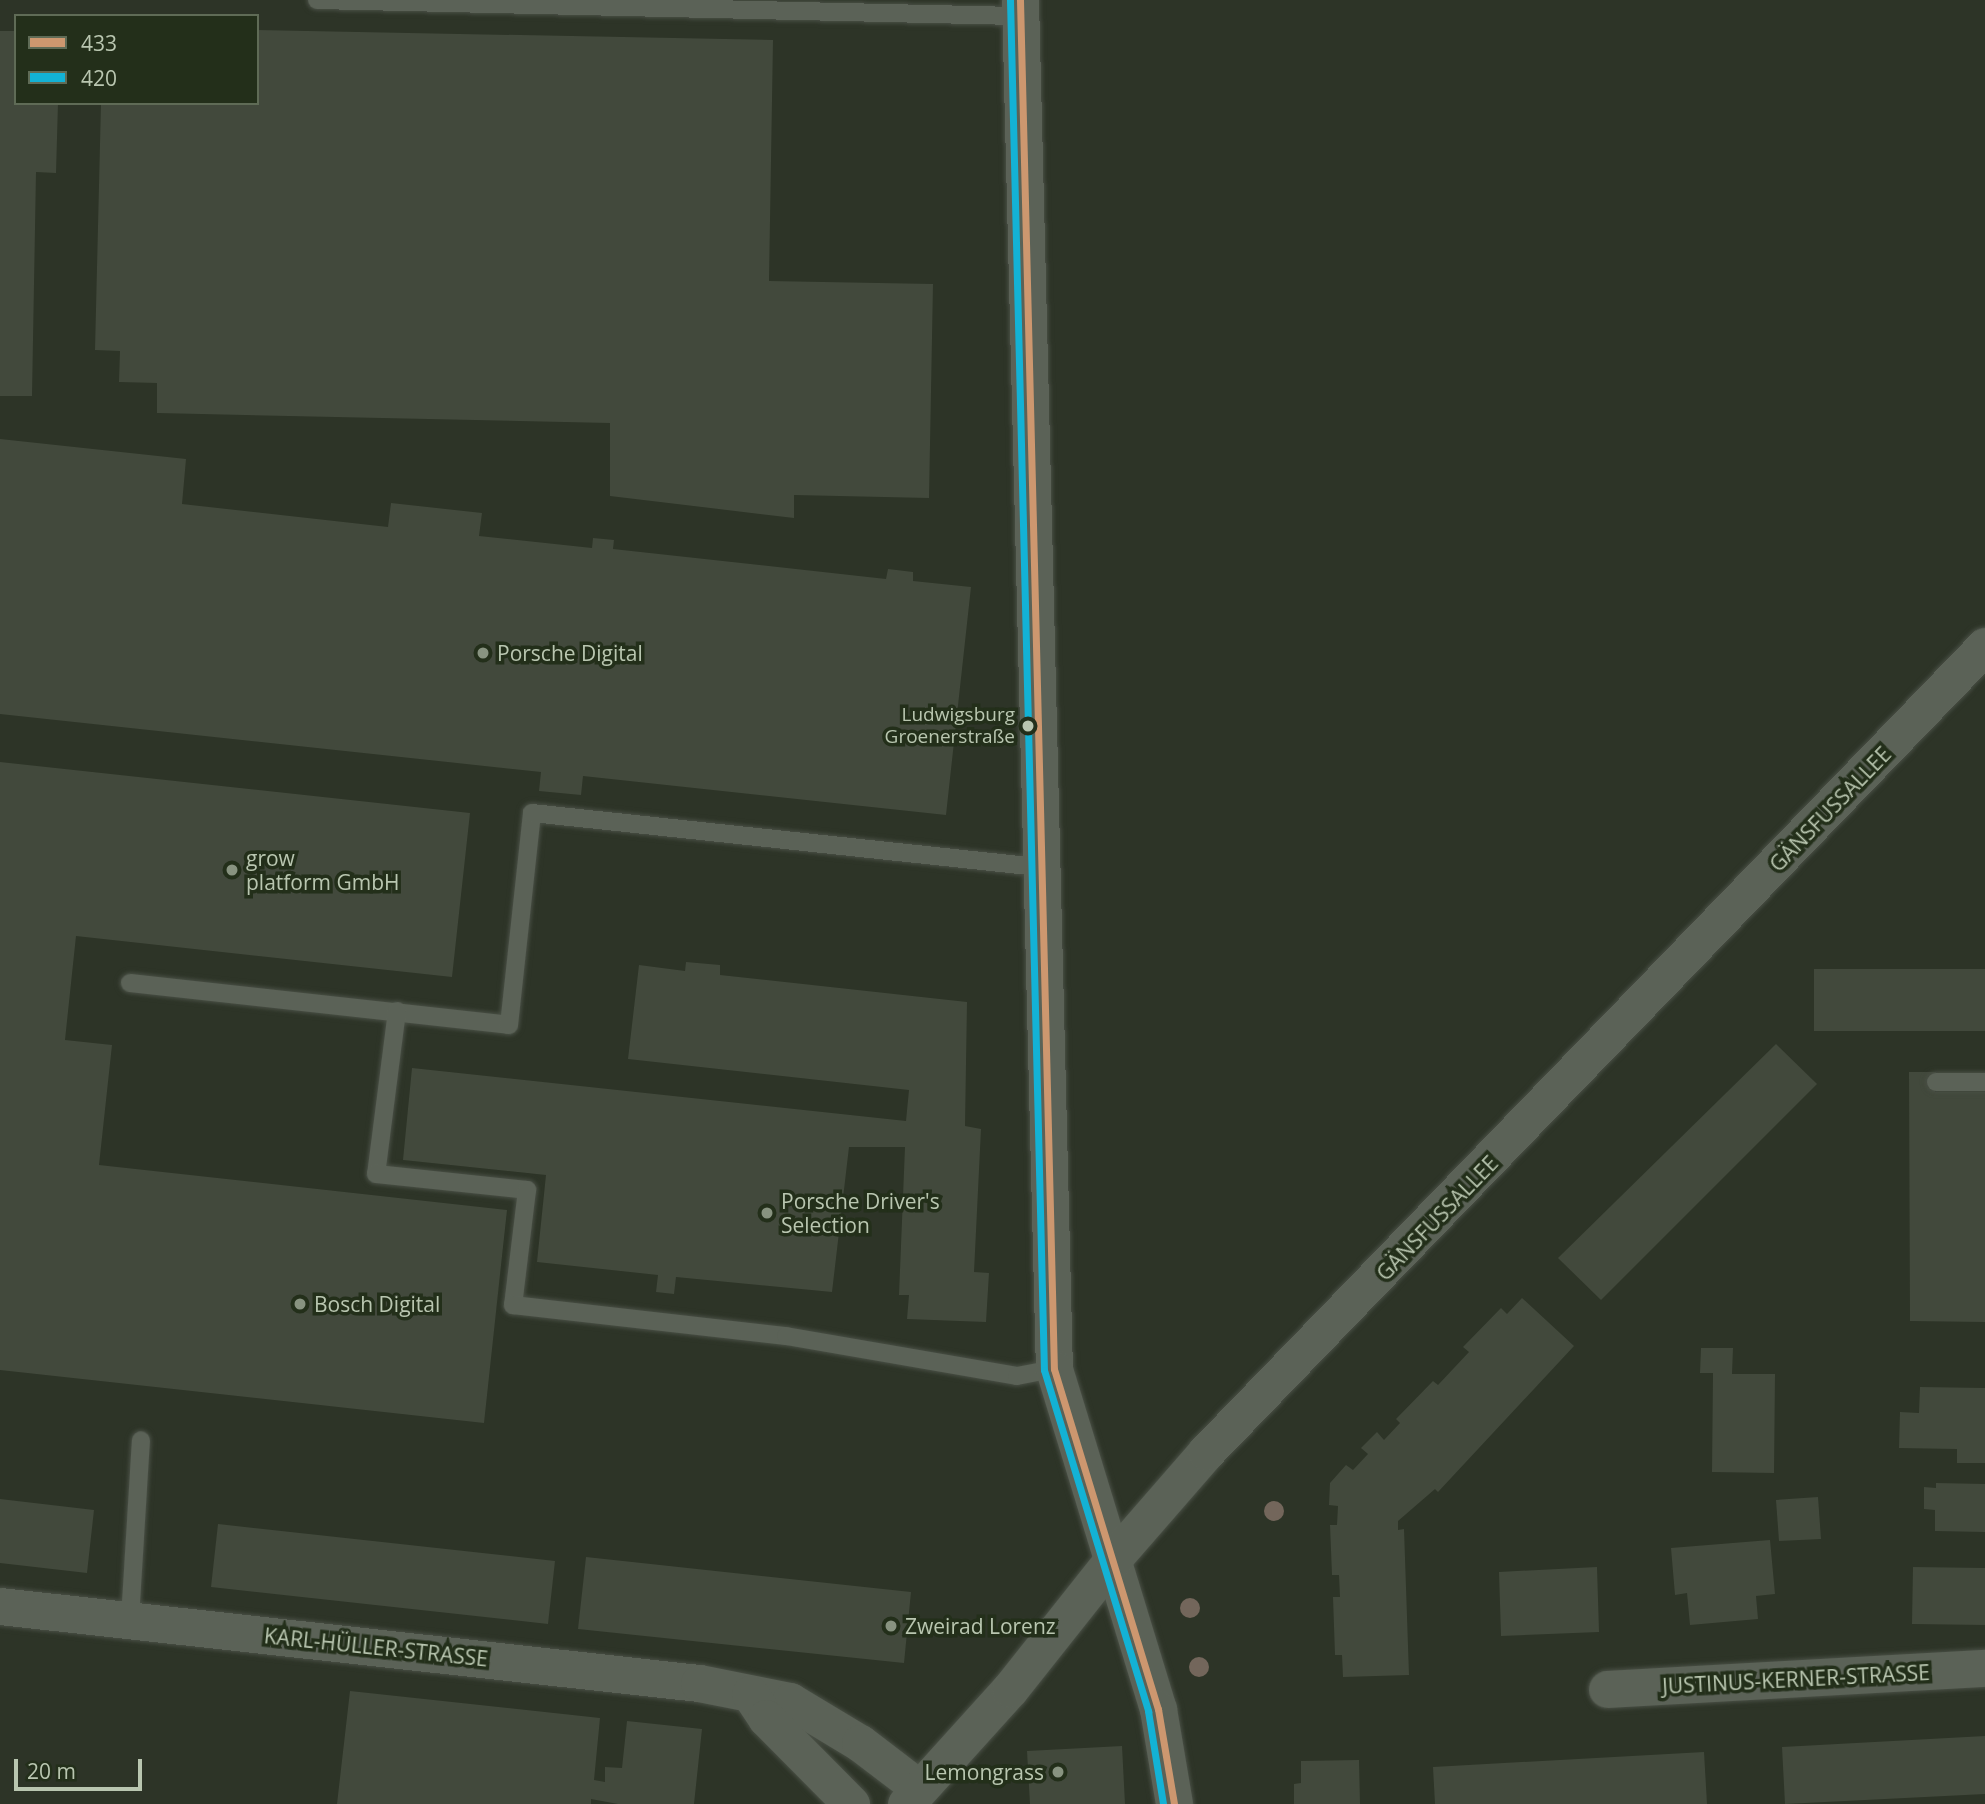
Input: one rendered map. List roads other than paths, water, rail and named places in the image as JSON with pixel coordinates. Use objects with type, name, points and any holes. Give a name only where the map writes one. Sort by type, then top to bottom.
[{"type":"street","points":[[1019,8],[1038,867],[1054,1369],[1158,1709],[1174,1804]]},
{"type":"street","name":"GÄNSFUSSALLEE","points":[[912,1796],[1010,1689],[1113,1559],[1206,1452],[1985,646]]},
{"type":"street","name":"KARL-HÜLLER-STRASSE","points":[[0,1606],[699,1683],[790,1701],[860,1743],[912,1796]]},
{"type":"street","name":"JUSTINUS-KERNER-STRASSE","points":[[1607,1689],[1985,1668]]},
{"type":"street","points":[[750,1694],[766,1718],[851,1804]]},
{"type":"lane","points":[[317,0],[1019,8]]},
{"type":"lane","points":[[130,983],[509,1025],[532,813],[1038,867]]},
{"type":"lane","points":[[397,1011],[376,1174],[527,1190],[513,1305],[786,1336],[1017,1376],[1054,1369]]},
{"type":"lane","points":[[1936,1082],[1985,1082]]},
{"type":"lane","points":[[130,1619],[141,1440]]},
{"type":"place","name":"Porsche Digital","points":[[483,653]]},
{"type":"place","name":"Ludwigsburg Groenerstraße","points":[[1028,726]]},
{"type":"place","name":"grow platform GmbH","points":[[232,870]]},
{"type":"place","name":"Porsche Driver's Selection","points":[[767,1213]]},
{"type":"place","name":"Bosch Digital","points":[[300,1304]]},
{"type":"place","name":"Zweirad Lorenz","points":[[891,1626]]},
{"type":"place","name":"Lemongrass","points":[[1058,1772]]}]
